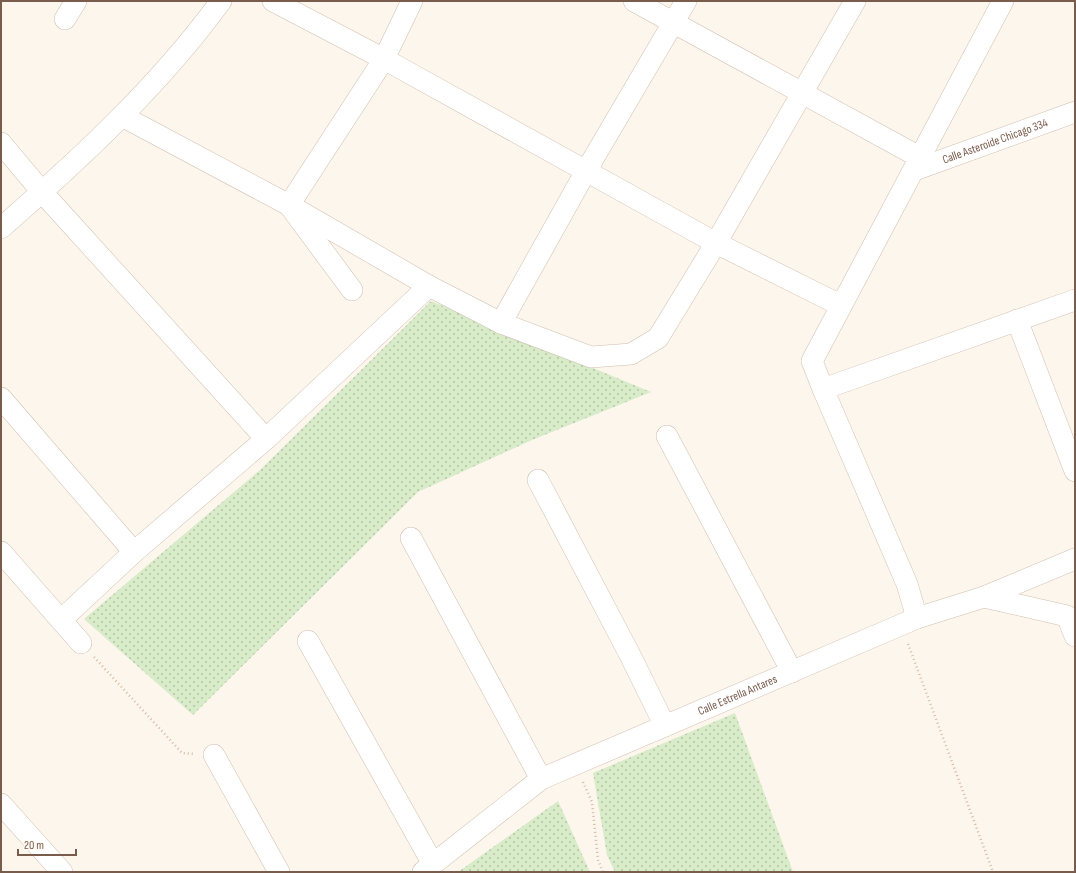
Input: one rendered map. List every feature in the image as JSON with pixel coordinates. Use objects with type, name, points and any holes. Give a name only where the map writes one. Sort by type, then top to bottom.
[{"type":"street","points":[[65,19],[76,1]]},
{"type":"street","points":[[1,228],[42,192],[122,116],[198,32],[221,1]]},
{"type":"street","points":[[273,1],[384,59],[716,243],[840,306]]},
{"type":"street","points":[[289,205],[384,59],[412,1]]},
{"type":"street","points":[[634,1],[802,93],[918,164]]},
{"type":"street","points":[[502,323],[586,171],[675,23],[686,1]]},
{"type":"street","points":[[122,116],[289,205],[430,286],[502,323],[591,357],[631,354],[658,338],[716,243],[855,1]]},
{"type":"street","points":[[909,622],[907,584],[822,389],[812,361],[840,306],[918,164],[1003,1]]},
{"type":"street","name":"Calle Asteroide Chicago 334","points":[[918,164],[1075,112]]},
{"type":"street","points":[[1,143],[42,192],[266,439]]},
{"type":"street","points":[[289,205],[352,290]]},
{"type":"street","points":[[61,620],[134,552],[266,439],[430,286]]},
{"type":"street","points":[[822,389],[1075,300]]},
{"type":"street","points":[[1017,320],[1075,471]]},
{"type":"street","points":[[1,398],[134,552]]},
{"type":"street","points":[[667,436],[792,672]]},
{"type":"street","points":[[538,480],[630,655],[665,726]]},
{"type":"street","points":[[410,538],[541,779]]},
{"type":"street","points":[[1,552],[81,643]]},
{"type":"street","name":"Calle Estrella Antares","points":[[428,868],[541,779],[909,622],[984,597],[1075,559]]},
{"type":"street","points":[[984,597],[1067,616],[1075,636]]},
{"type":"street","points":[[308,641],[428,868]]},
{"type":"street","points":[[214,755],[279,872]]},
{"type":"street","points":[[1,804],[62,872]]},
{"type":"path","points":[[909,622],[993,872]]},
{"type":"path","points":[[81,643],[182,753],[214,755]]},
{"type":"path","points":[[575,764],[592,802],[598,860],[603,872]]},
{"type":"green space","points":[[431,301],[651,392],[532,440],[418,492],[193,715],[84,619],[260,470]]},
{"type":"green space","points":[[735,713],[793,872],[615,872],[607,855],[593,773]]},
{"type":"green space","points":[[558,801],[590,872],[458,872]]}]
